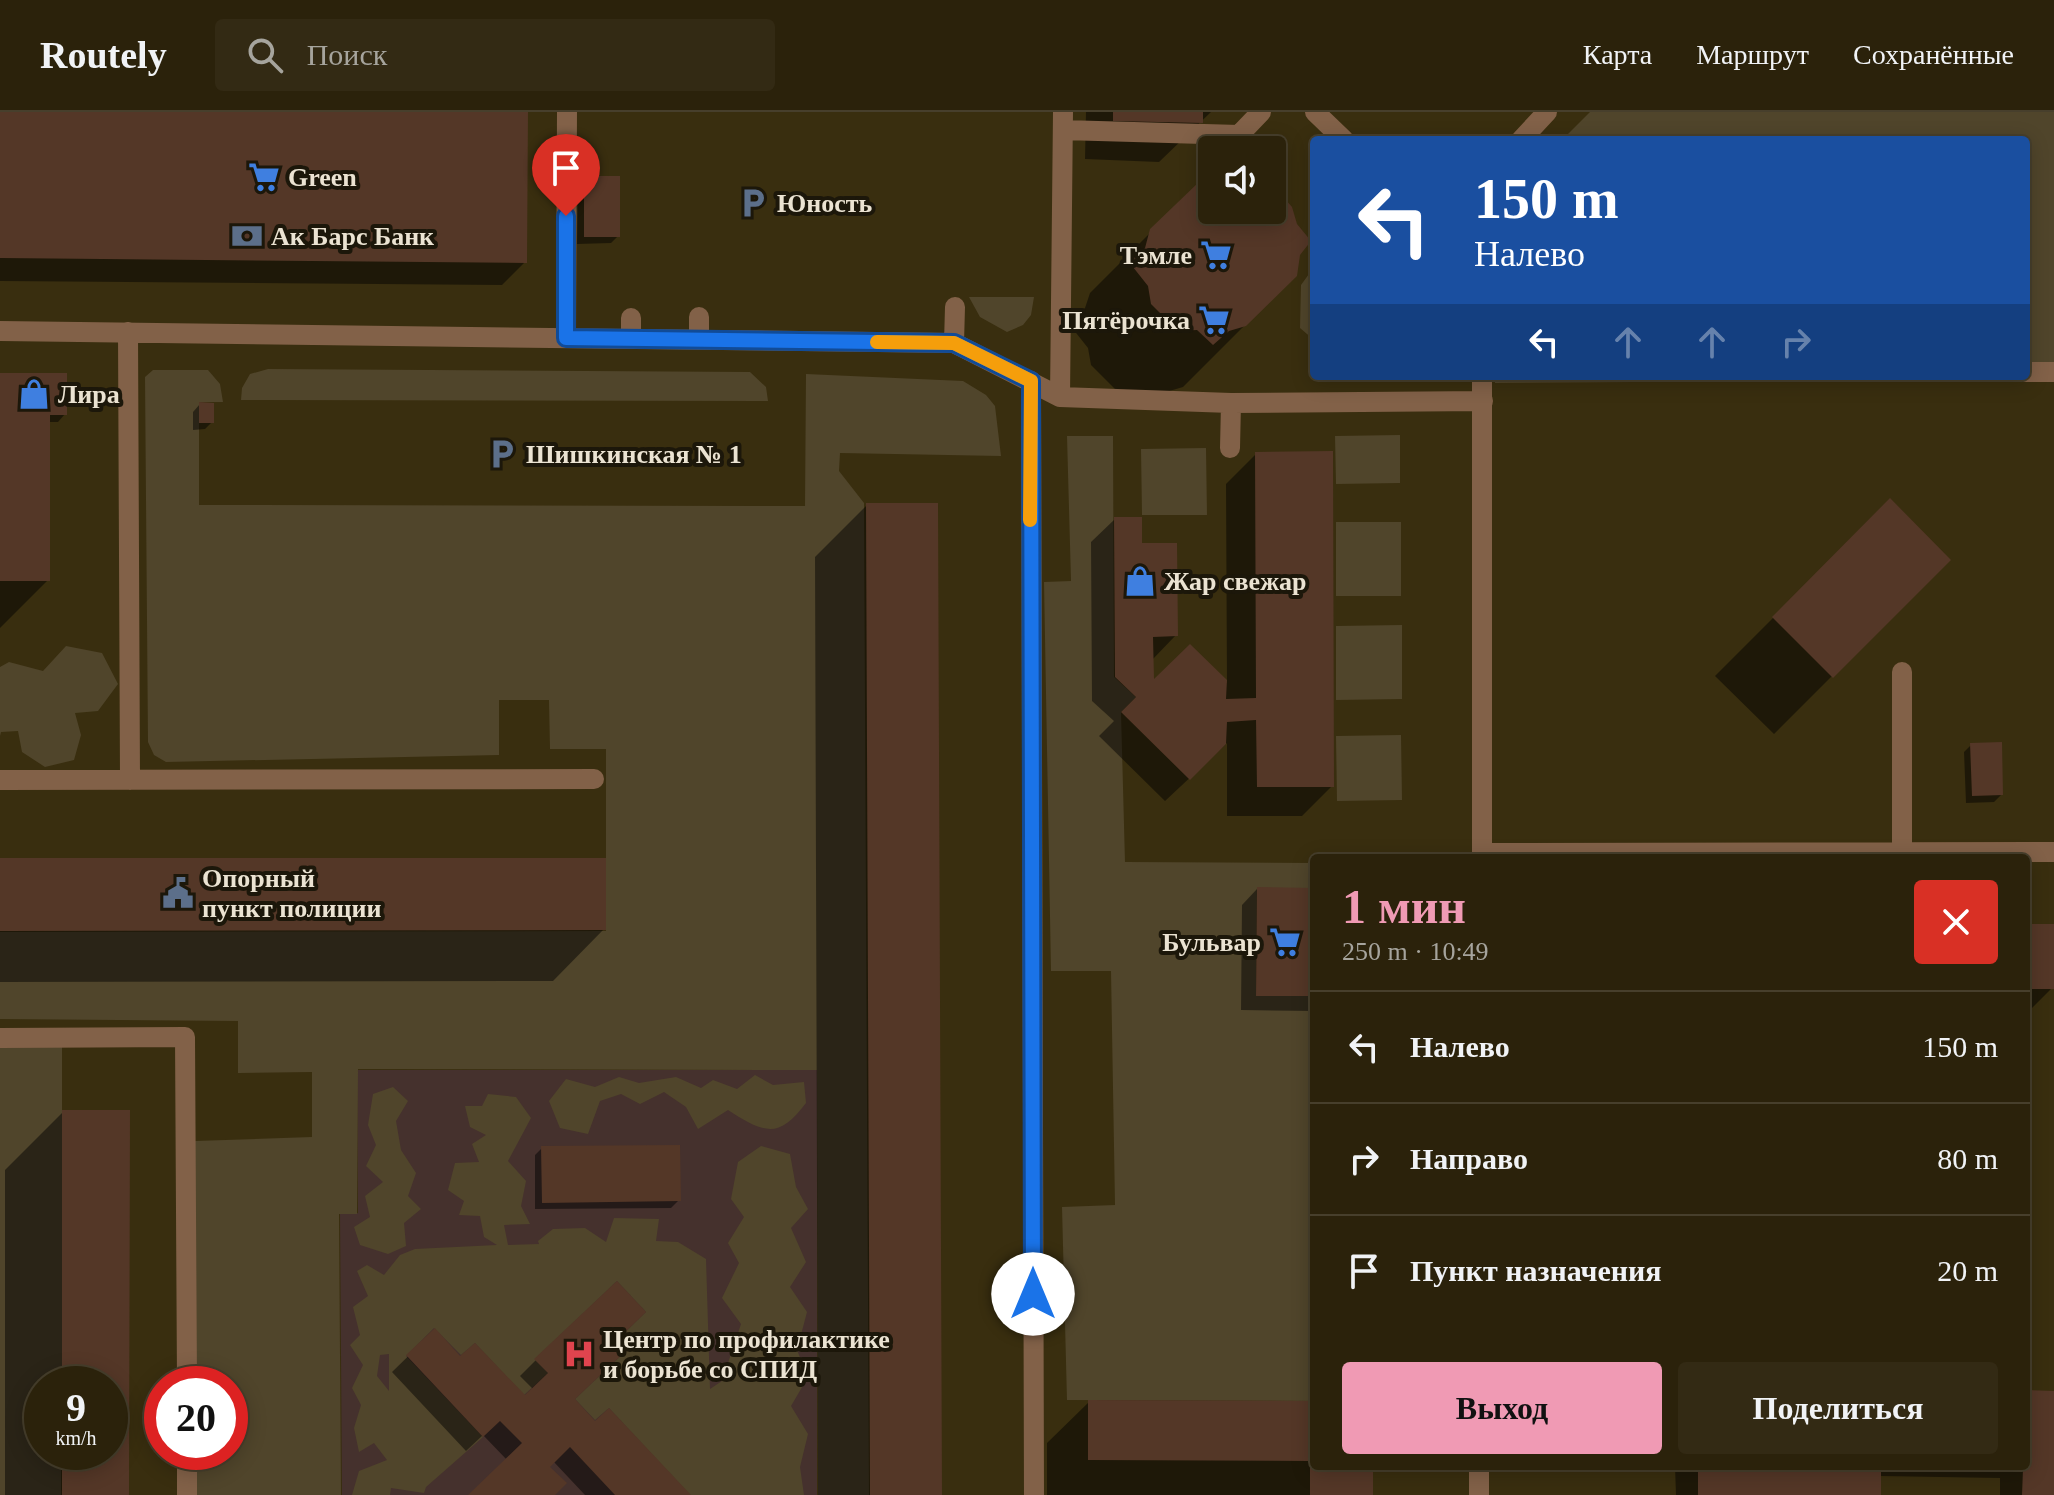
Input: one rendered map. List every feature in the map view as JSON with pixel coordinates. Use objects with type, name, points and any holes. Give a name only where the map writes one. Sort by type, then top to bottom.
[{"type":"street","points":[[566,338],[567,112]]},
{"type":"street","points":[[1060,397],[1063,121],[1239,135],[1261,112]]},
{"type":"street","points":[[1315,112],[1340,136]]},
{"type":"street","points":[[1525,136],[1547,112]]},
{"type":"street","points":[[954,343],[955,307]]},
{"type":"street","points":[[699,317],[699,339]]},
{"type":"street","points":[[0,331],[566,338],[631,328],[699,339],[954,343],[1060,397],[1231,403],[1483,401]]},
{"type":"street","points":[[128,332],[130,780]]},
{"type":"street","points":[[2030,372],[2054,372]]},
{"type":"street","points":[[1482,380],[1482,854]]},
{"type":"street","points":[[1031,381],[1034,1495]]},
{"type":"street","points":[[1230,448],[1231,403]]},
{"type":"street","points":[[1902,672],[1902,852]]},
{"type":"street","points":[[0,780],[594,779]]},
{"type":"street","points":[[1622,854],[2054,852]]},
{"type":"street","points":[[0,1038],[185,1037],[187,1366]]},
{"type":"street","points":[[187,1470],[187,1495]]},
{"type":"street","points":[[1479,1470],[1479,1495]]},
{"type":"shaded area","points":[[1590,112],[2054,112],[2054,379],[2030,379],[2030,136],[1566,136]]},
{"type":"shaded area","points":[[1310,273],[1310,337],[1300,328],[1301,285]]},
{"type":"shaded area","points":[[969,297],[1034,297],[1031,315],[1023,325],[1007,332],[980,317]]},
{"type":"shaded area","points":[[268,369],[750,372],[766,387],[768,401],[241,400],[242,388],[250,374]]},
{"type":"shaded area","points":[[153,370],[208,370],[220,384],[223,402],[199,402],[199,505],[805,506],[806,374],[963,381],[986,395],[995,406],[1001,456],[840,453],[839,471],[864,503],[869,1495],[818,1495],[817,1070],[358,1069],[357,1214],[339,1214],[341,1495],[194,1495],[194,1470],[248,1470],[248,1366],[194,1366],[195,1141],[312,1137],[312,1072],[238,1073],[238,1021],[0,1019],[0,932],[606,931],[606,749],[550,749],[549,700],[499,700],[499,755],[166,762],[154,755],[148,742],[145,377]]},
{"type":"shaded area","points":[[1495,380],[1914,380],[1495,383]]},
{"type":"shaded area","points":[[1400,435],[1400,483],[1336,484],[1335,436]]},
{"type":"shaded area","points":[[1067,436],[1113,436],[1114,677],[1136,697],[1121,712],[1125,862],[1310,863],[1310,888],[1257,888],[1256,995],[1310,996],[1310,1401],[1067,1400],[1062,1207],[1115,1205],[1111,971],[1051,971],[1044,582],[1071,581]]},
{"type":"shaded area","points":[[1206,448],[1207,515],[1142,515],[1141,449]]},
{"type":"shaded area","points":[[1336,522],[1401,522],[1401,596],[1336,596]]},
{"type":"shaded area","points":[[1402,625],[1402,699],[1336,700],[1336,626]]},
{"type":"shaded area","points":[[66,646],[102,653],[118,684],[98,711],[75,713],[81,735],[74,760],[45,767],[22,752],[18,731],[1,732],[0,736],[0,667],[9,662],[43,671]]},
{"type":"shaded area","points":[[1401,735],[1402,800],[1337,801],[1336,736]]},
{"type":"shaded area","points":[[0,1042],[62,1042],[62,1366],[24,1366],[24,1470],[61,1470],[61,1495],[0,1495]]},
{"type":"shaded area","name":"Центр по профилактике и борьбе со СПИД","points":[[357,1070],[817,1070],[817,1495],[342,1495],[340,1214],[358,1213]]},
{"type":"shaded area","points":[[755,1075],[773,1085],[804,1082],[806,1103],[788,1123],[771,1129],[762,1128],[728,1110],[698,1129],[686,1107],[664,1092],[640,1104],[621,1094],[600,1101],[588,1134],[560,1128],[549,1101],[566,1079],[595,1087],[619,1077],[639,1083],[676,1077],[701,1088],[713,1080],[737,1089]]},
{"type":"shaded area","points":[[393,1087],[408,1101],[396,1121],[401,1150],[416,1173],[408,1196],[421,1209],[404,1223],[406,1246],[388,1254],[360,1245],[354,1227],[370,1217],[365,1196],[383,1182],[366,1166],[376,1145],[368,1125],[373,1094]]},
{"type":"shaded area","points":[[488,1094],[516,1097],[531,1118],[508,1161],[526,1181],[521,1206],[530,1224],[504,1225],[508,1245],[539,1244],[538,1241],[553,1229],[585,1228],[606,1242],[614,1218],[659,1219],[656,1241],[678,1242],[706,1259],[710,1389],[722,1381],[741,1324],[722,1298],[739,1263],[728,1243],[744,1217],[731,1199],[738,1162],[761,1146],[790,1154],[796,1187],[808,1209],[791,1228],[806,1262],[790,1287],[807,1312],[797,1350],[808,1377],[791,1406],[808,1434],[800,1467],[804,1495],[690,1495],[609,1408],[595,1420],[575,1399],[629,1348],[620,1337],[646,1312],[617,1281],[535,1359],[548,1373],[524,1395],[475,1343],[461,1355],[434,1328],[406,1356],[483,1437],[426,1487],[424,1493],[391,1488],[390,1495],[352,1495],[359,1471],[387,1460],[374,1443],[359,1452],[354,1428],[361,1405],[352,1388],[363,1365],[350,1345],[360,1335],[353,1307],[368,1296],[357,1271],[367,1265],[384,1275],[400,1255],[415,1249],[497,1245],[484,1237],[480,1216],[459,1215],[464,1201],[448,1190],[455,1163],[479,1162],[472,1144],[486,1135],[470,1127],[465,1106],[482,1106]],"holes":[[[389,1354],[389,1391],[377,1376],[380,1355]]]},
{"type":"building","name":"Green","points":[[0,112],[528,112],[527,263],[0,258]]},
{"type":"building","points":[[1113,112],[1203,112],[1203,123],[1113,121]]},
{"type":"building","points":[[584,176],[620,176],[620,237],[584,237]]},
{"type":"building","points":[[1198,183],[1198,224],[1286,224],[1286,200],[1310,242],[1300,255],[1297,276],[1246,326],[1229,331],[1213,345],[1197,330],[1178,331],[1151,304],[1148,286],[1129,262],[1145,248],[1150,229]]},
{"type":"building","points":[[0,373],[67,373],[67,415],[50,415],[50,581],[0,581]]},
{"type":"building","points":[[199,402],[214,403],[214,423],[199,423]]},
{"type":"building","points":[[1333,451],[1334,787],[1257,787],[1256,720],[1227,722],[1226,744],[1190,780],[1121,712],[1136,697],[1115,677],[1114,517],[1142,517],[1142,543],[1177,543],[1178,636],[1153,637],[1154,679],[1190,644],[1227,680],[1226,699],[1256,698],[1255,452]]},
{"type":"building","points":[[1890,498],[1951,560],[1833,678],[1772,617]]},
{"type":"building","points":[[866,503],[938,503],[942,1495],[870,1495]]},
{"type":"building","points":[[2002,742],[2003,795],[1972,796],[1970,743]]},
{"type":"building","points":[[0,858],[606,858],[606,930],[0,931]]},
{"type":"building","name":"Бульвар","points":[[1257,887],[1310,888],[1310,996],[1256,996]]},
{"type":"building","points":[[2030,924],[2054,924],[2054,989],[2030,989]]},
{"type":"building","points":[[62,1110],[130,1110],[129,1495],[62,1495],[62,1470],[128,1470],[128,1366],[62,1366]]},
{"type":"building","points":[[680,1145],[681,1201],[542,1203],[541,1146]]},
{"type":"building","points":[[617,1281],[646,1312],[620,1337],[630,1347],[575,1399],[595,1421],[609,1408],[691,1495],[615,1495],[570,1447],[550,1467],[567,1483],[555,1495],[468,1495],[522,1443],[500,1421],[483,1437],[406,1355],[435,1328],[460,1356],[475,1343],[525,1395],[548,1373],[534,1359]]},
{"type":"building","points":[[2030,1390],[2054,1391],[2054,1495],[2022,1495],[2023,1470],[2030,1470]]},
{"type":"building","points":[[1088,1400],[1310,1401],[1310,1461],[1088,1460]]},
{"type":"building","points":[[1310,1470],[1373,1470],[1373,1495],[1310,1495]]},
{"type":"building","points":[[1698,1470],[1881,1470],[1881,1495],[1698,1495]]},
{"type":"slow traffic","points":[[877,342],[954,343],[1031,381],[1030,520]]},
{"type":"place","name":"Green","points":[[264,177]]},
{"type":"place","name":"Юность","points":[[753,203]]},
{"type":"place","name":"Ак Барс Банк","points":[[247,236]]},
{"type":"place","name":"Тэмле","points":[[1216,255]]},
{"type":"place","name":"Пятёрочка","points":[[1214,320]]},
{"type":"place","name":"Лира","points":[[34,394]]},
{"type":"place","name":"Шишкинская № 1","points":[[502,454]]},
{"type":"place","name":"Жар свежар","points":[[1140,581]]},
{"type":"place","name":"Опорный пункт полиции","points":[[178,893]]},
{"type":"place","name":"Бульвар","points":[[1285,942]]},
{"type":"place","name":"Центр по профилактике и борьбе со СПИД","points":[[579,1354]]},
{"type":"route","points":[[566,216],[566,338],[954,343],[1031,381],[1033,1294]]}]
